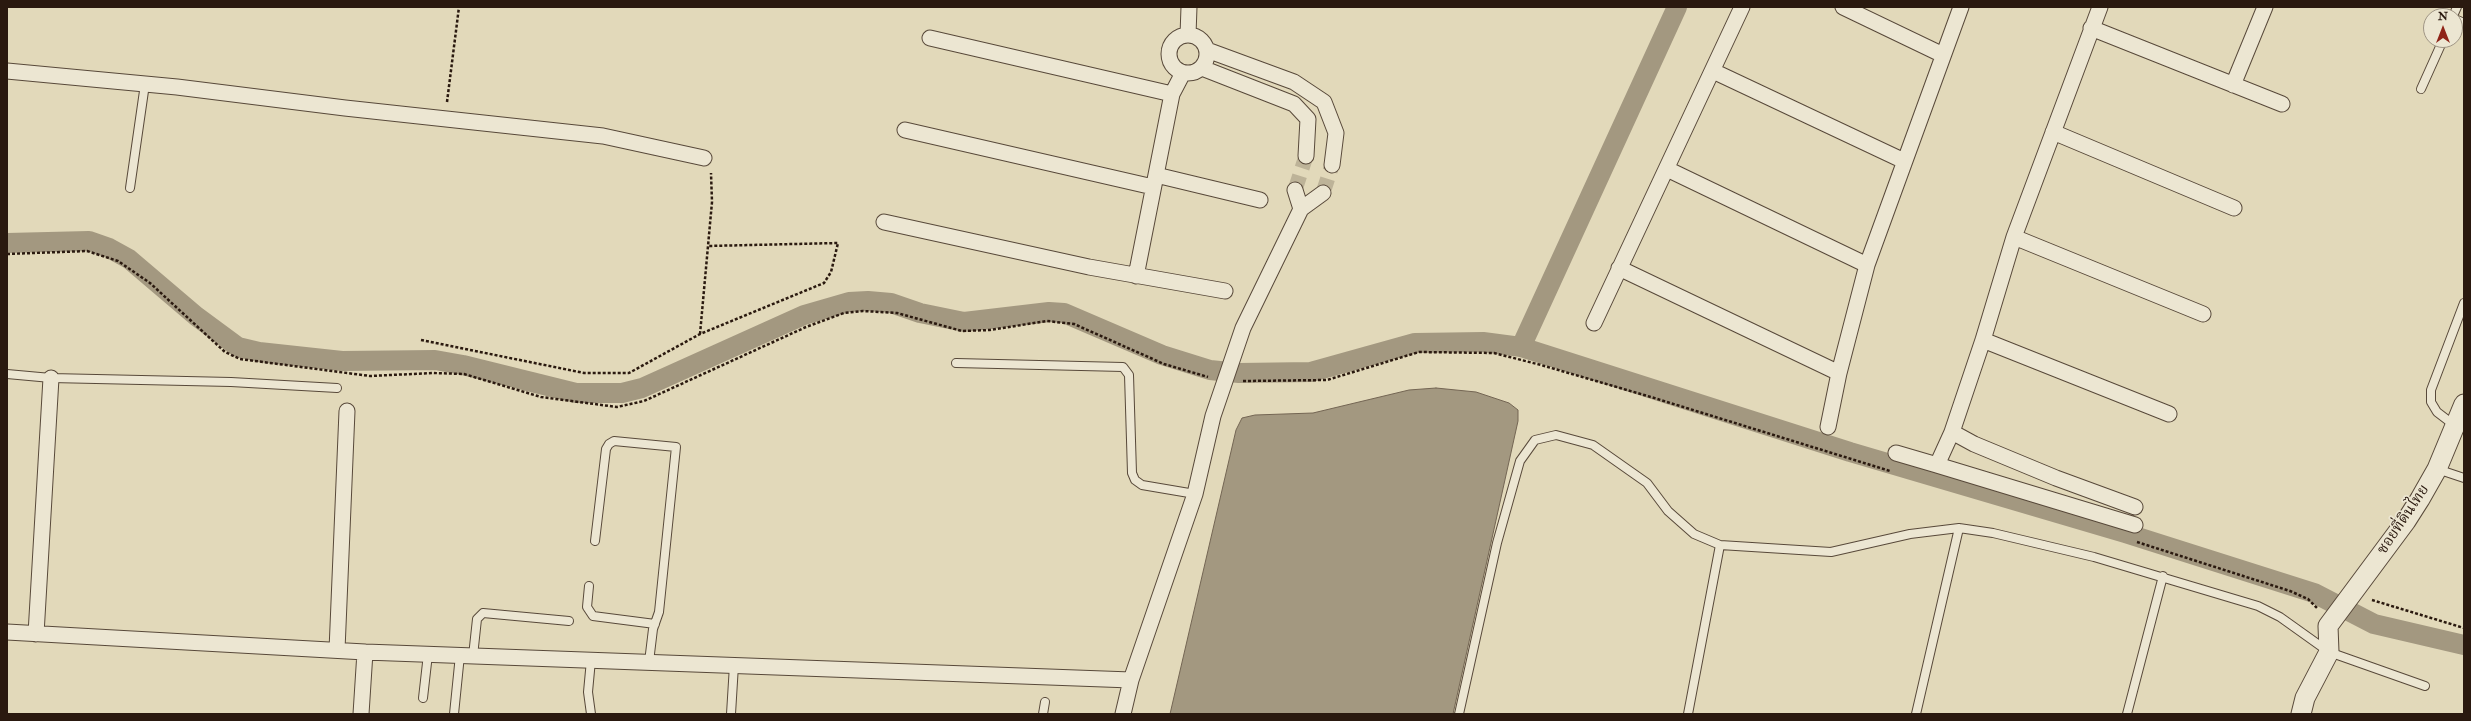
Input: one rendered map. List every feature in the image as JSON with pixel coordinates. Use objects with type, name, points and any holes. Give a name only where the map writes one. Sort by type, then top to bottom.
[{"type":"street","points":[[1188,35],[1189,7]]},
{"type":"street","points":[[1594,323],[1742,7]]},
{"type":"street","points":[[1843,7],[1943,55]]},
{"type":"street","points":[[1828,427],[1839,373],[1867,265],[1961,7]]},
{"type":"street","points":[[1937,465],[1952,432],[1983,340],[2014,237],[2100,7]]},
{"type":"street","points":[[2233,84],[2264,7]]},
{"type":"street","points":[[2091,28],[2282,104]]},
{"type":"street","points":[[1207,50],[1205,63],[1202,68],[1196,72],[1183,73],[1173,66],[1168,55],[1172,43],[1177,38],[1188,35],[1200,39],[1207,50],[1294,82],[1324,102],[1336,134],[1332,165]]},
{"type":"street","points":[[930,38],[1172,94]]},
{"type":"street","points":[[1202,68],[1294,104],[1308,119],[1306,156]]},
{"type":"street","points":[[7,71],[145,84],[603,136],[704,158]]},
{"type":"street","points":[[1713,71],[1904,161]]},
{"type":"street","points":[[1136,276],[1172,94],[1183,73]]},
{"type":"street","points":[[906,130],[1155,181],[1260,200]]},
{"type":"street","points":[[2053,132],[2234,208]]},
{"type":"street","points":[[1667,169],[1867,265]]},
{"type":"street","points":[[1295,190],[1301,209]]},
{"type":"street","points":[[1123,714],[1131,680],[1195,494],[1214,416],[1243,328],[1301,209],[1323,193]]},
{"type":"street","points":[[884,222],[1136,276],[1224,291]]},
{"type":"street","points":[[2014,237],[2203,314]]},
{"type":"street","points":[[1620,268],[1839,373]]},
{"type":"street","points":[[1983,340],[2169,414]]},
{"type":"street","points":[[36,634],[51,378]]},
{"type":"street","name":"ซอยที่ดินไทย","points":[[2301,714],[2305,698],[2328,638],[2351,594],[2406,520],[2438,469],[2464,404]]},
{"type":"street","points":[[337,650],[347,411]]},
{"type":"street","points":[[1952,432],[1974,444],[2056,478],[2135,507]]},
{"type":"street","points":[[1896,453],[2135,525]]},
{"type":"street","points":[[7,632],[365,652],[1131,680]]},
{"type":"street","points":[[361,714],[365,652]]},
{"type":"lane","points":[[2421,89],[2439,48]]},
{"type":"lane","points":[[130,188],[145,84]]},
{"type":"lane","points":[[2455,426],[2437,412],[2431,402],[2432,390],[2464,303]]},
{"type":"lane","points":[[956,363],[1123,367],[1129,375],[1132,473],[1135,480],[1142,485],[1195,494]]},
{"type":"lane","points":[[7,374],[51,378],[231,382],[337,388]]},
{"type":"lane","points":[[1459,714],[1503,520],[1520,461],[1535,440],[1556,434],[1593,444],[1647,483],[1668,510],[1694,534],[1720,545],[1832,552],[1910,534],[1959,528],[1993,533],[2163,576],[2258,606],[2328,638],[2425,686]]},
{"type":"lane","points":[[595,541],[606,449],[609,444],[614,441],[676,447],[668,538],[659,612],[655,624],[649,662]]},
{"type":"lane","points":[[2438,469],[2464,478]]},
{"type":"lane","points":[[1916,714],[1959,528]]},
{"type":"lane","points":[[1688,714],[1720,545]]},
{"type":"lane","points":[[2127,714],[2163,576]]},
{"type":"lane","points":[[589,586],[587,607],[593,616],[655,624]]},
{"type":"lane","points":[[454,714],[467,655],[477,619],[483,613],[569,621]]},
{"type":"lane","points":[[423,698],[428,654]]},
{"type":"lane","points":[[591,660],[588,692],[591,714]]},
{"type":"lane","points":[[731,714],[734,665]]},
{"type":"lane","points":[[1043,714],[1045,702]]},
{"type":"path","points":[[445,119],[459,7]]},
{"type":"path","points":[[700,334],[708,246],[712,175],[704,158]]},
{"type":"path","points":[[421,340],[584,373],[629,373],[700,334],[824,283],[831,272],[838,243],[708,246]]},
{"type":"path","points":[[7,254],[86,251],[118,261],[150,283],[225,352],[240,358],[370,376],[433,373],[464,374],[541,396],[611,406],[630,405],[644,401],[806,327],[844,313],[863,311],[897,313],[962,332],[990,330],[1047,321],[1074,324],[1164,364],[1212,378]]},
{"type":"path","points":[[1240,381],[1327,380],[1418,352],[1470,352],[1501,354],[1643,395],[1896,472]]},
{"type":"path","points":[[2130,540],[2257,579],[2308,599],[2315,605],[2322,617],[2328,638]]},
{"type":"path","points":[[2351,594],[2464,628]]},
{"type":"shaded area","points":[[1436,388],[1476,392],[1509,403],[1518,410],[1518,421],[1453,714],[1170,714],[1236,430],[1242,418],[1255,415],[1313,413],[1409,390]]},
{"type":"waterway","points":[[1521,347],[1677,7]]},
{"type":"waterway","points":[[7,243],[89,241],[109,248],[129,259],[196,316],[238,347],[259,352],[342,361],[435,360],[463,365],[576,393],[622,393],[642,388],[804,315],[849,302],[868,301],[891,303],[920,313],[964,322],[1049,312],[1064,313],[1162,355],[1210,370],[1239,373],[1311,372],[1415,343],[1483,342],[1521,347],[1850,452],[2125,533],[2314,593],[2374,624],[2464,645]]},
{"type":"tunnel","points":[[1295,190],[1306,156]]},
{"type":"tunnel","points":[[1323,193],[1332,165]]}]
